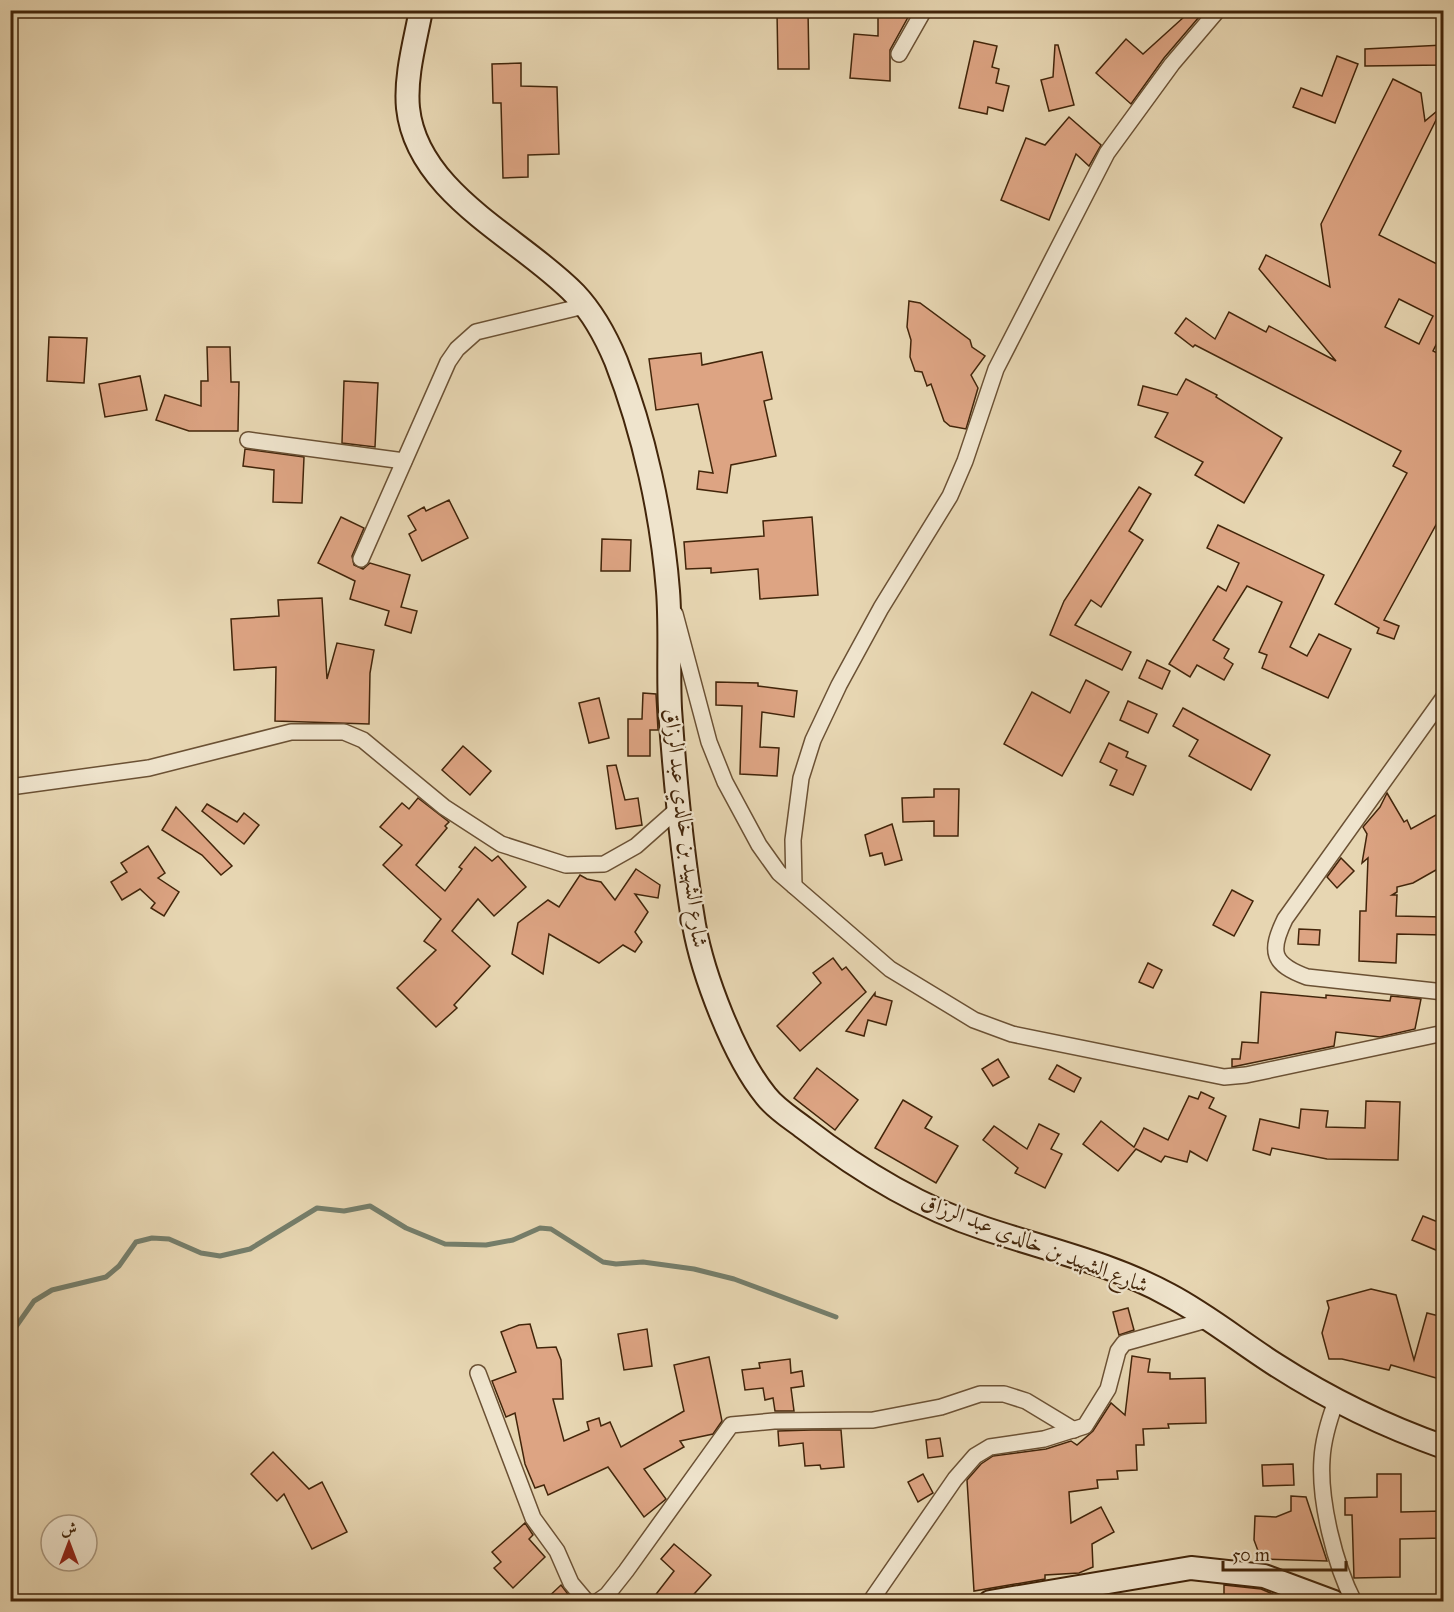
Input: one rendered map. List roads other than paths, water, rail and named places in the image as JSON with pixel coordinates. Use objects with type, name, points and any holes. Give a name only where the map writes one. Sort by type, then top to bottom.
[{"type":"main road","name":"شارع الشهيد بن خالدي عبد الرزاق","points":[[421,10],[409,81],[408,111],[419,146],[436,174],[472,210],[546,268],[584,306],[597,323],[615,359],[637,423],[658,518],[668,594],[667,646],[670,714],[695,929],[712,989],[750,1075],[770,1102],[833,1149],[890,1185],[939,1211],[1124,1274],[1166,1293],[1210,1319],[1275,1365],[1336,1401],[1409,1435],[1443,1447]]},
{"type":"main road","points":[[990,1602],[1191,1568],[1264,1575],[1334,1602]]},
{"type":"street","points":[[899,54],[924,10]]},
{"type":"street","points":[[794,886],[793,840],[801,778],[813,740],[839,685],[881,608],[950,496],[965,461],[996,369],[1107,153],[1173,64],[1218,10]]},
{"type":"street","points":[[361,559],[447,362],[457,349],[476,332],[584,306]]},
{"type":"street","points":[[248,440],[404,461]]},
{"type":"street","points":[[668,594],[684,641],[709,742],[725,782],[759,845],[778,873],[890,969],[974,1020],[1012,1034],[1224,1077],[1246,1075],[1443,1033]]},
{"type":"street","points":[[1443,698],[1285,918],[1275,938],[1275,955],[1286,969],[1307,977],[1443,992]]},
{"type":"street","points":[[10,787],[149,768],[291,732],[344,732],[363,740],[444,807],[501,844],[566,865],[604,864],[636,846],[680,807]]},
{"type":"street","points":[[870,1602],[955,1479],[975,1456],[990,1447],[1044,1439],[1084,1426],[1097,1410],[1108,1389],[1118,1352],[1124,1343],[1210,1319]]},
{"type":"street","points":[[478,1373],[533,1518],[557,1551],[571,1583],[588,1602]]},
{"type":"street","points":[[597,1602],[607,1595],[626,1571],[731,1425],[774,1421],[873,1420],[941,1407],[980,1394],[1004,1394],[1047,1412],[1074,1431]]},
{"type":"street","points":[[1336,1401],[1325,1433],[1322,1461],[1325,1508],[1346,1586],[1354,1602]]},
{"type":"waterway","points":[[10,1335],[34,1301],[52,1290],[106,1277],[119,1266],[136,1242],[152,1238],[169,1239],[201,1253],[220,1256],[250,1249],[317,1208],[344,1211],[370,1206],[406,1228],[445,1244],[486,1245],[513,1240],[540,1228],[551,1229],[603,1262],[616,1264],[643,1262],[694,1269],[734,1279],[836,1317]]}]
